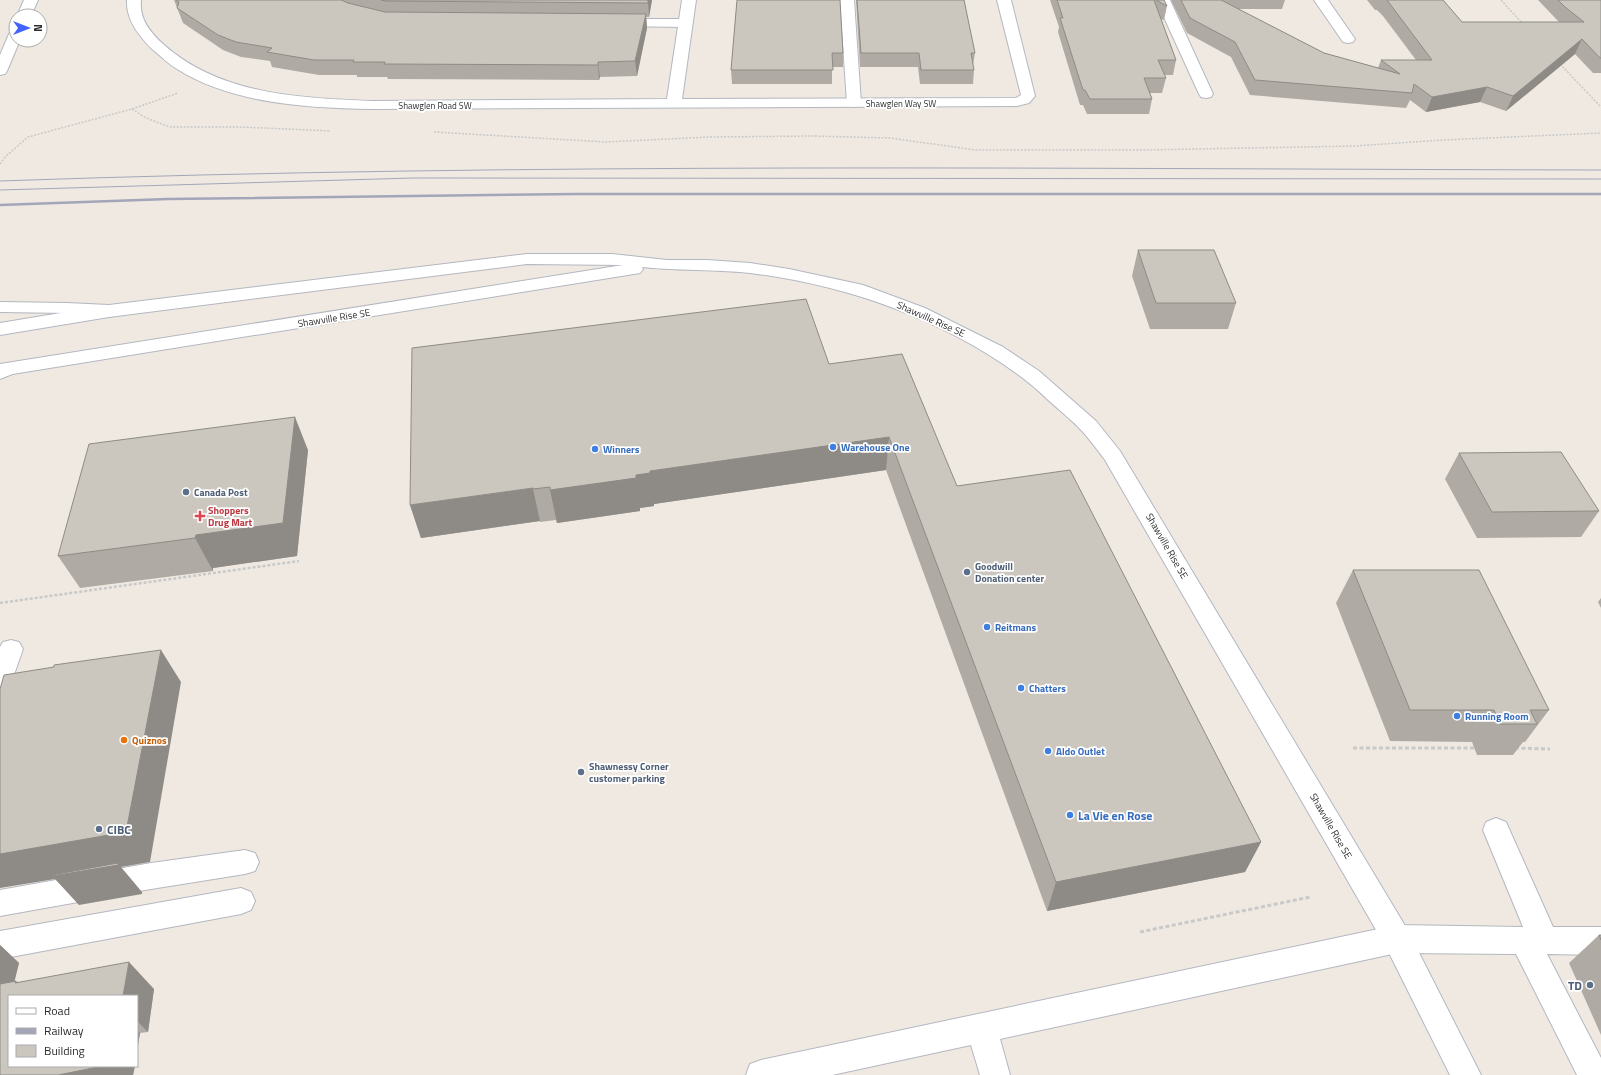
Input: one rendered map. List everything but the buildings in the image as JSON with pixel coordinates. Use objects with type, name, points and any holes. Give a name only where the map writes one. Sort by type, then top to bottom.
[{"type":"street","name":"Shawglen Road SW","points":[[134,0],[132,8],[136,19],[146,35],[183,67],[214,81],[257,94],[332,104],[674,104]]},
{"type":"street","points":[[674,104],[689,0]]},
{"type":"street","points":[[847,0],[854,104]]},
{"type":"street","name":"Shawglen Way SW","points":[[674,104],[1008,103],[1024,100],[1028,96],[1004,0]]},
{"type":"street","points":[[1163,0],[1206,94]]},
{"type":"street","points":[[1321,0],[1348,39]]},
{"type":"street","points":[[606,23],[685,23]]},
{"type":"street","points":[[0,71],[10,48]]},
{"type":"street","name":"Shawville Rise SE","points":[[0,330],[109,311],[527,259],[612,259],[667,265],[707,265],[750,268],[789,274],[857,289],[918,312],[959,331],[990,348],[1032,375],[1062,400],[1089,426],[1113,456],[1397,939],[1466,1075]]},
{"type":"street","name":"Shawville Rise SE","points":[[3,371],[667,265]]},
{"type":"street","points":[[0,307],[67,308],[109,311]]},
{"type":"street","points":[[0,682],[11,649]]},
{"type":"street","points":[[1496,830],[1534,940],[1593,1075]]},
{"type":"street","points":[[0,903],[151,876],[245,862]]},
{"type":"street","points":[[0,945],[241,902]]},
{"type":"street","points":[[761,1075],[1397,939],[1601,941]]},
{"type":"street","points":[[982,1028],[995,1075]]},
{"type":"path","points":[[1501,0],[1525,26]]},
{"type":"path","points":[[1555,60],[1601,107]]},
{"type":"path","points":[[0,164],[6,156],[28,137],[132,108],[214,81]]},
{"type":"path","points":[[132,108],[146,118],[170,127],[241,127],[333,131]]},
{"type":"path","points":[[432,132],[606,142],[709,137],[813,136],[890,138],[976,150],[1144,150],[1354,146],[1444,140],[1601,133]]},
{"type":"path","points":[[0,604],[299,560]]},
{"type":"path","points":[[1353,748],[1478,748]]},
{"type":"path","points":[[1513,748],[1550,749]]},
{"type":"path","points":[[1140,932],[1310,897]]},
{"type":"tram line","points":[[0,181],[200,175],[600,169],[1000,168],[1601,170]]},
{"type":"tram line","points":[[0,190],[413,178],[1601,179]]},
{"type":"railway","points":[[0,205],[168,199],[576,194],[1601,194]]},
{"type":"place","name":"Warehouse One","points":[[833,447]]},
{"type":"place","name":"Winners","points":[[595,449]]},
{"type":"place","name":"Canada Post","points":[[186,492]]},
{"type":"place","name":"Shoppers Drug Mart","points":[[200,516]]},
{"type":"place","name":"Goodwill Donation center","points":[[967,572]]},
{"type":"place","name":"Reitmans","points":[[987,627]]},
{"type":"place","name":"Chatters","points":[[1021,688]]},
{"type":"place","name":"Running Room","points":[[1457,716]]},
{"type":"place","name":"Quiznos","points":[[124,740]]},
{"type":"place","name":"Aldo Outlet","points":[[1048,751]]},
{"type":"place","name":"Shawnessy Corner customer parking","points":[[581,772]]},
{"type":"place","name":"La Vie en Rose","points":[[1070,815]]},
{"type":"place","name":"CIBC","points":[[99,829]]},
{"type":"place","name":"TD","points":[[1590,985]]}]
